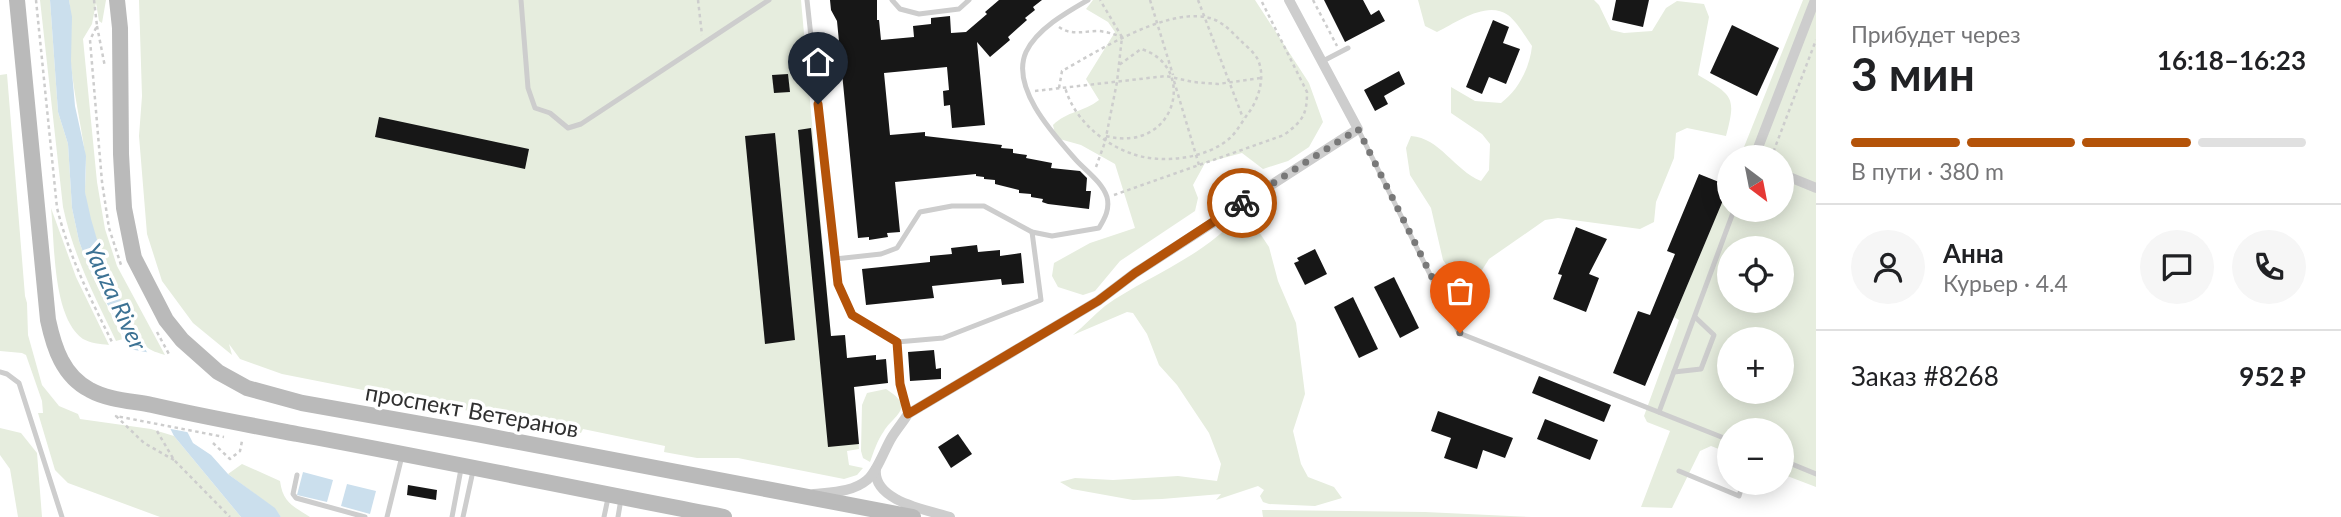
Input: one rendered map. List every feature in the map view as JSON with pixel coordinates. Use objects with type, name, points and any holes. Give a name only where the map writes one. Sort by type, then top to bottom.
[{"type":"main road","points":[[17,0],[48,320],[55,348],[62,363],[76,381],[92,391],[227,429],[402,453],[724,517]]},
{"type":"main road","name":"проспект Ветеранов","points":[[117,0],[124,208],[134,258],[166,320],[218,372],[247,388],[314,406],[477,434],[913,517]]},
{"type":"street","points":[[798,495],[852,488],[866,481],[873,474],[893,435],[908,414],[1098,301],[1135,273],[1358,129],[1289,0]]},
{"type":"street","points":[[1759,145],[1815,0]]},
{"type":"street","points":[[1794,179],[1816,188]]},
{"type":"street","points":[[876,466],[877,481],[894,499],[950,517]]},
{"type":"lane","points":[[521,0],[528,88],[535,108],[551,113],[568,128],[581,124],[769,0]]},
{"type":"lane","points":[[807,0],[838,284],[852,315],[897,342],[943,338],[1041,300],[1032,232]]},
{"type":"lane","points":[[892,0],[900,9],[919,14],[959,9],[969,0]]},
{"type":"lane","points":[[835,259],[881,254],[897,248],[920,212],[952,206],[984,206],[1032,232],[1052,236],[1100,228],[1107,214],[1107,197],[1038,113],[1023,76],[1026,53],[1036,38],[1055,21],[1088,0]]},
{"type":"lane","points":[[1322,62],[1348,48]]},
{"type":"lane","points":[[1358,129],[1460,333],[1717,435]]},
{"type":"lane","points":[[1659,412],[1730,222]]},
{"type":"lane","points":[[1674,372],[1701,369],[1714,335],[1695,317]]},
{"type":"lane","points":[[897,342],[900,384],[908,414]]},
{"type":"lane","points":[[0,372],[19,383],[62,517]]},
{"type":"lane","points":[[387,517],[402,453]]},
{"type":"lane","points":[[1794,465],[1816,474]]},
{"type":"lane","points":[[452,517],[468,467]]},
{"type":"lane","points":[[463,517],[468,467]]},
{"type":"lane","points":[[1679,471],[1717,487]]},
{"type":"lane","points":[[297,475],[293,494],[296,498],[365,517]]},
{"type":"lane","points":[[604,517],[615,496]]},
{"type":"lane","points":[[615,496],[618,517]]},
{"type":"path","points":[[36,0],[57,208],[79,275],[112,342]]},
{"type":"path","points":[[698,0],[704,44]]},
{"type":"path","points":[[1092,177],[1105,142],[1117,82],[1122,37],[1100,0]]},
{"type":"path","points":[[1150,0],[1199,165]]},
{"type":"path","points":[[1198,0],[1243,120]]},
{"type":"path","points":[[1107,197],[1284,135],[1303,120],[1307,107],[1307,92],[1261,0]]},
{"type":"path","points":[[1313,0],[1340,52]]},
{"type":"path","points":[[1059,88],[1062,71],[1122,37],[1181,18],[1205,17],[1219,22],[1249,49],[1258,61],[1260,78],[1255,105],[1232,136],[1216,148],[1188,158],[1141,158],[1105,142],[1083,120],[1068,97],[1065,87]]},
{"type":"path","points":[[1055,21],[1061,29],[1072,33],[1099,31],[1122,37]]},
{"type":"path","points":[[1776,145],[1816,40]]},
{"type":"path","points":[[1106,136],[1135,139],[1153,133],[1166,117],[1174,98],[1173,78],[1153,52],[1141,49],[1119,65]]},
{"type":"path","points":[[1028,92],[1166,76],[1193,82],[1229,83],[1260,78]]},
{"type":"path","points":[[174,460],[144,443],[116,416],[227,429]]},
{"type":"path","points":[[157,430],[174,460],[230,517]]},
{"type":"path","points":[[213,443],[230,459],[240,451],[242,441]]},
{"type":"green space","points":[[40,0],[50,0],[58,112],[68,144],[72,208],[79,241],[123,339],[116,341],[79,259],[67,225]]},
{"type":"green space","points":[[69,0],[106,0],[102,23],[99,21],[96,3],[92,24],[83,39],[97,182],[105,229],[117,266],[165,355],[148,348],[137,334],[108,272],[92,226],[85,192],[86,159],[71,64]]},
{"type":"green space","points":[[139,0],[801,0],[831,336],[845,335],[851,397],[855,397],[859,449],[847,451],[849,465],[863,468],[857,475],[844,479],[738,458],[697,458],[664,452],[665,446],[583,429],[581,433],[282,374],[240,359],[229,344],[232,355],[193,323],[162,281],[147,234],[139,136],[142,96]]},
{"type":"green space","points":[[1093,0],[1255,0],[1309,83],[1323,122],[1309,147],[1288,161],[1263,169],[1242,153],[1205,163],[1193,185],[1198,198],[1195,211],[1120,261],[1095,291],[1083,295],[1058,287],[1052,276],[1054,263],[1090,243],[1135,228],[1115,164],[1081,145],[1056,138],[1053,125],[1099,100],[1086,79],[1115,32],[1108,22],[1086,9]]},
{"type":"green space","points":[[1418,0],[1594,0],[1611,30],[1624,33],[1652,31],[1666,8],[1677,1],[1704,4],[1709,17],[1698,75],[1718,87],[1729,98],[1731,112],[1726,136],[1687,128],[1676,133],[1674,158],[1656,202],[1654,222],[1640,229],[1558,218],[1545,220],[1489,259],[1467,294],[1443,260],[1431,208],[1410,175],[1406,148],[1411,136],[1421,138],[1439,148],[1463,170],[1481,181],[1489,170],[1490,144],[1482,134],[1451,113],[1451,87],[1475,101],[1501,103],[1513,92],[1522,78],[1532,46],[1515,21],[1500,11],[1472,14],[1437,32],[1425,26]]},
{"type":"green space","points":[[1803,0],[1816,0],[1816,487],[1794,479],[1794,418],[1717,418],[1717,448],[1711,446],[1700,451],[1672,508],[1641,507],[1670,431],[1647,422],[1644,416],[1679,320],[1674,317],[1717,214],[1717,222],[1794,222],[1794,145],[1745,145]]},
{"type":"green space","points":[[7,74],[28,335],[42,385],[59,406],[78,414],[80,419],[151,429],[174,436],[241,517],[160,517],[68,483],[55,470],[38,413],[43,413],[42,401],[26,355],[0,351],[0,75]]},
{"type":"green space","points":[[51,208],[76,277],[109,345],[83,339],[65,314],[57,278]]},
{"type":"green space","points":[[1238,215],[1245,217],[1255,226],[1269,247],[1278,281],[1296,323],[1305,394],[1293,431],[1301,464],[1308,477],[1334,487],[1342,498],[1315,506],[1269,504],[1263,502],[1260,496],[1264,490],[1258,486],[1216,500],[1221,494],[1133,500],[1072,489],[1060,482],[1075,478],[1113,480],[1178,476],[1217,481],[1221,464],[1209,433],[1177,385],[1159,365],[1147,334],[1133,313],[1127,312],[1073,335],[1121,295],[1210,242]]},
{"type":"green space","points":[[886,389],[900,401],[900,411],[879,439],[870,462],[863,458],[861,451],[862,405],[867,393]]},
{"type":"green space","points":[[0,428],[21,433],[37,453],[42,517],[18,517],[10,469],[0,455]]},
{"type":"green space","points":[[242,464],[280,481],[286,499],[310,517],[281,517],[274,508],[228,474]]},
{"type":"green space","points":[[1262,510],[1425,512],[1532,517],[1263,517]]},
{"type":"water","name":"Yauza River","points":[[50,0],[69,0],[75,106],[86,156],[85,192],[103,260],[121,301],[193,443],[211,455],[228,474],[275,508],[281,517],[241,517],[174,436],[88,266],[72,208],[68,144],[58,112]]},
{"type":"water","points":[[303,472],[333,480],[327,502],[297,495]]},
{"type":"water","points":[[347,484],[376,491],[370,514],[341,506]]},
{"type":"pier","points":[[124,348],[151,353],[192,433],[166,428]]},
{"type":"building","points":[[830,0],[877,0],[881,40],[914,37],[913,26],[931,24],[931,18],[950,16],[951,33],[966,32],[999,0],[1042,0],[1033,7],[1035,10],[1025,18],[1027,20],[1008,37],[1010,40],[990,57],[977,42],[985,125],[952,128],[950,105],[944,106],[943,91],[949,90],[947,67],[884,73],[890,135],[925,132],[925,136],[1002,145],[1001,148],[1013,149],[1013,153],[1027,155],[1026,158],[1052,163],[1051,168],[1080,171],[1087,178],[1086,191],[1091,191],[1089,209],[1048,204],[1042,202],[1043,199],[1031,197],[1031,194],[1019,193],[1019,190],[995,184],[995,180],[984,179],[976,174],[895,182],[900,232],[887,233],[888,237],[869,240],[869,237],[858,238],[837,21],[831,10]]},
{"type":"building","points":[[1324,0],[1363,0],[1371,15],[1379,10],[1385,21],[1345,42]]},
{"type":"building","points":[[1616,0],[1649,0],[1643,27],[1612,20]]},
{"type":"building","points":[[1493,20],[1509,27],[1503,43],[1520,49],[1506,84],[1489,77],[1482,94],[1466,87]]},
{"type":"building","points":[[1732,25],[1779,48],[1757,96],[1710,73]]},
{"type":"building","points":[[1399,71],[1405,84],[1384,96],[1388,104],[1375,111],[1364,90]]},
{"type":"building","points":[[788,74],[790,92],[774,93],[772,75]]},
{"type":"building","points":[[379,117],[529,149],[525,169],[375,137]]},
{"type":"building","points":[[811,128],[831,336],[845,335],[847,358],[876,355],[876,360],[886,359],[888,383],[854,387],[859,444],[828,447],[798,130]]},
{"type":"building","points":[[775,133],[795,340],[765,344],[745,136]]},
{"type":"building","points":[[1699,174],[1717,181],[1717,215],[1645,386],[1613,373],[1638,311],[1650,315],[1675,254],[1667,251]]},
{"type":"building","points":[[1576,227],[1607,239],[1589,274],[1599,278],[1586,312],[1553,299],[1562,275],[1558,274]]},
{"type":"building","points":[[977,245],[978,252],[1000,250],[1000,256],[1021,253],[1024,283],[1002,285],[1001,279],[932,286],[934,298],[866,305],[862,269],[930,262],[930,256],[952,254],[951,248]]},
{"type":"building","points":[[1315,249],[1327,274],[1305,285],[1294,263],[1299,261],[1297,258]]},
{"type":"building","points":[[1394,277],[1419,328],[1400,338],[1374,287]]},
{"type":"building","points":[[1353,297],[1378,349],[1359,358],[1334,307]]},
{"type":"building","points":[[934,350],[936,369],[941,368],[941,379],[910,381],[908,352]]},
{"type":"building","points":[[1539,376],[1611,405],[1604,422],[1532,393]]},
{"type":"building","points":[[1438,411],[1513,438],[1505,458],[1483,450],[1477,469],[1444,458],[1451,438],[1431,431]]},
{"type":"building","points":[[1545,419],[1598,440],[1590,460],[1537,439]]},
{"type":"building","points":[[958,434],[972,454],[951,468],[938,447]]},
{"type":"building","points":[[408,485],[437,490],[436,500],[407,495]]},
{"type":"way so far","points":[[1242,203],[1358,129],[1460,333]]},
{"type":"route","points":[[818,104],[838,284],[852,315],[897,342],[900,384],[908,414],[1098,301],[1135,273],[1242,203]]}]
